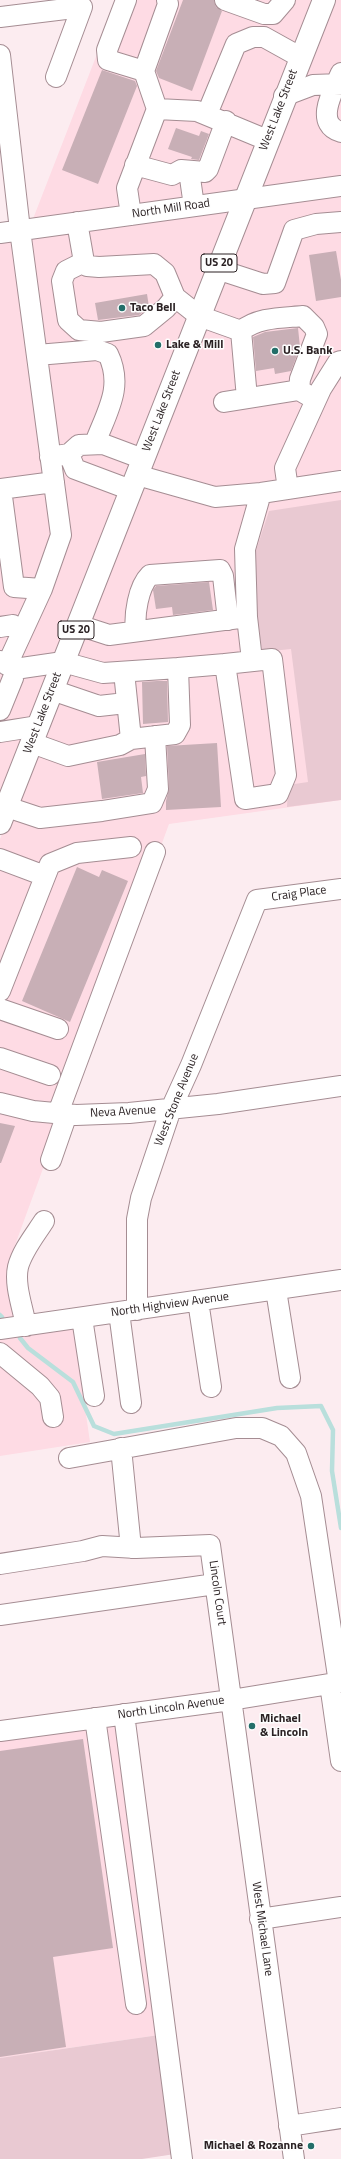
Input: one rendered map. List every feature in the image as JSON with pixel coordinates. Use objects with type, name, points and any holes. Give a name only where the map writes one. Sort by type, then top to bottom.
[{"type":"main road","name":"West Lake Street","points":[[3,815],[284,96],[324,0]]},
{"type":"street","points":[[126,0],[107,50],[108,60],[144,71]]},
{"type":"street","points":[[131,215],[127,188],[157,109],[144,71],[168,4],[167,0]]},
{"type":"street","points":[[225,0],[264,14],[273,14],[285,0]]},
{"type":"street","points":[[0,17],[82,6],[56,77]]},
{"type":"street","points":[[207,114],[236,44],[253,37],[264,37],[300,57]]},
{"type":"street","points":[[0,55],[20,230],[37,355],[60,456],[54,482],[61,535],[42,589],[7,665],[13,678],[0,710]]},
{"type":"street","points":[[284,96],[313,85],[337,81],[327,109],[327,116],[328,122],[332,127],[341,132]]},
{"type":"street","points":[[157,109],[197,111],[226,121],[267,140]]},
{"type":"street","points":[[136,165],[172,175],[181,170],[189,172],[205,172],[208,169],[226,121]]},
{"type":"street","points":[[189,172],[194,206]]},
{"type":"street","name":"North Mill Road","points":[[0,233],[341,186]]},
{"type":"street","points":[[77,222],[84,262],[87,266],[99,267],[154,264],[165,273],[175,297],[199,316],[241,331]]},
{"type":"street","points":[[217,270],[263,284],[275,283],[294,230],[316,224],[341,222]]},
{"type":"street","points":[[84,262],[66,271],[62,281],[68,320],[79,330],[101,332],[144,326],[166,308],[175,297]]},
{"type":"street","points":[[241,331],[249,324],[264,320],[303,316],[314,327],[317,334],[300,379],[308,395],[285,468],[288,489]]},
{"type":"street","points":[[241,331],[246,398]]},
{"type":"street","points":[[37,355],[97,350],[108,354],[115,367],[114,394],[97,438],[97,444]]},
{"type":"street","points":[[224,402],[246,398],[308,395],[320,389],[338,362],[341,361]]},
{"type":"street","points":[[60,456],[79,445],[103,444],[137,475]]},
{"type":"street","points":[[60,456],[75,469],[137,475],[215,497],[261,493],[341,481]]},
{"type":"street","points":[[42,589],[7,588],[1,489],[54,482]]},
{"type":"street","points":[[238,618],[246,549],[261,493]]},
{"type":"street","points":[[136,631],[135,620],[144,581],[150,575],[220,570],[223,576],[226,592],[238,618],[252,660]]},
{"type":"street","points":[[78,625],[109,635],[238,618]]},
{"type":"street","points":[[0,627],[13,626],[22,631]]},
{"type":"street","points":[[7,665],[64,662],[102,673],[178,668],[272,659],[286,774],[278,794],[245,799],[225,664]]},
{"type":"street","points":[[0,732],[35,735],[68,756],[120,746],[131,739],[175,734],[180,725],[178,668]]},
{"type":"street","points":[[124,672],[126,703],[131,739]]},
{"type":"street","points":[[52,690],[99,706],[126,703]]},
{"type":"street","points":[[3,815],[40,818],[102,811],[152,803],[158,789],[155,736]]},
{"type":"street","points":[[0,991],[50,864],[77,853],[131,846]]},
{"type":"street","points":[[51,1160],[63,1114],[155,852]]},
{"type":"street","points":[[0,858],[45,876]]},
{"type":"street","name":"Craig Place","points":[[257,900],[341,889]]},
{"type":"street","name":"West Stone Avenue","points":[[131,1403],[128,1311],[137,1219],[141,1198],[171,1109],[191,1065],[257,900]]},
{"type":"street","points":[[0,1009],[58,1029]]},
{"type":"street","points":[[0,1058],[50,1075]]},
{"type":"street","name":"Neva Avenue","points":[[0,1103],[33,1111],[63,1114],[129,1113],[218,1104],[341,1086]]},
{"type":"street","points":[[26,1326],[18,1279],[18,1267],[44,1221]]},
{"type":"street","name":"North Highview Avenue","points":[[0,1330],[341,1280]]},
{"type":"street","points":[[276,1290],[290,1378]]},
{"type":"street","points":[[198,1301],[211,1387]]},
{"type":"street","points":[[82,1318],[94,1396]]},
{"type":"street","points":[[0,1353],[40,1386],[50,1398],[53,1417]]},
{"type":"street","points":[[69,1458],[236,1428],[262,1428],[281,1436],[296,1453],[311,1496],[336,1683],[341,1761]]},
{"type":"street","points":[[121,1448],[131,1548]]},
{"type":"street","name":"Lincoln Court","points":[[0,1564],[83,1551],[102,1546],[131,1548],[210,1545],[231,1700]]},
{"type":"street","points":[[0,1615],[215,1584]]},
{"type":"street","name":"North Lincoln Avenue","points":[[0,1731],[231,1700],[336,1683]]},
{"type":"street","name":"West Michael Lane","points":[[231,1700],[294,2159]]},
{"type":"street","points":[[124,1714],[182,2159]]},
{"type":"street","points":[[95,1718],[136,2004]]},
{"type":"street","points":[[260,1919],[341,1906]]},
{"type":"street","points":[[289,2126],[341,2118]]},
{"type":"shaded area","points":[[118,0],[318,0],[241,196],[31,224]]},
{"type":"shaded area","points":[[327,0],[341,0],[341,181],[251,193]]},
{"type":"shaded area","points":[[341,191],[341,800],[169,824],[7,1267],[15,1323],[0,1325],[0,839],[249,204]]},
{"type":"shaded area","points":[[236,205],[0,802],[0,238]]},
{"type":"shaded area","points":[[341,500],[341,800],[287,807],[288,785],[308,782],[291,649],[262,652],[250,569],[269,511]]},
{"type":"shaded area","points":[[73,1325],[90,1442],[0,1456],[0,1335]]},
{"type":"shaded area","points":[[115,1723],[159,2035],[0,2058],[0,1739]]},
{"type":"shaded area","points":[[159,2035],[175,2154],[142,2159],[0,2159],[0,2058]]},
{"type":"building","points":[[183,0],[214,0],[216,7],[222,11],[192,91],[159,78],[156,71]]},
{"type":"building","points":[[102,70],[135,81],[137,86],[98,184],[62,170]]},
{"type":"building","points":[[176,128],[199,136],[201,131],[209,134],[199,160],[191,159],[192,157],[168,149]]},
{"type":"building","points":[[336,251],[341,280],[341,297],[316,301],[309,255]]},
{"type":"building","name":"Taco Bell","points":[[147,294],[149,307],[139,315],[98,320],[95,303]]},
{"type":"building","name":"U.S. Bank","points":[[298,328],[300,347],[291,371],[275,374],[274,368],[256,371],[253,337],[265,332]]},
{"type":"building","points":[[209,582],[213,610],[173,615],[172,607],[156,609],[153,590],[156,586]]},
{"type":"building","points":[[167,681],[168,722],[143,724],[142,682]]},
{"type":"building","points":[[217,743],[221,807],[166,810],[166,801],[169,788],[167,746]]},
{"type":"building","points":[[145,754],[146,776],[141,777],[143,793],[102,799],[97,762]]},
{"type":"building","points":[[77,867],[99,877],[102,870],[128,881],[70,1022],[22,1001]]},
{"type":"building","points":[[0,1123],[15,1126],[1,1163],[0,1163]]},
{"type":"building","points":[[83,1739],[113,1948],[53,1957],[66,2047],[0,2057],[0,1751]]},
{"type":"waterway","points":[[20,1338],[28,1348],[73,1382],[94,1426],[114,1434],[277,1408],[321,1406],[333,1430],[332,1471],[341,1528]]},
{"type":"place","name":"Taco Bell","points":[[122,308]]},
{"type":"place","name":"Lake & Mill","points":[[158,345]]},
{"type":"place","name":"U.S. Bank","points":[[275,351]]},
{"type":"place","name":"Michael & Lincoln","points":[[252,1726]]},
{"type":"place","name":"Michael & Rozanne","points":[[311,2146]]}]
